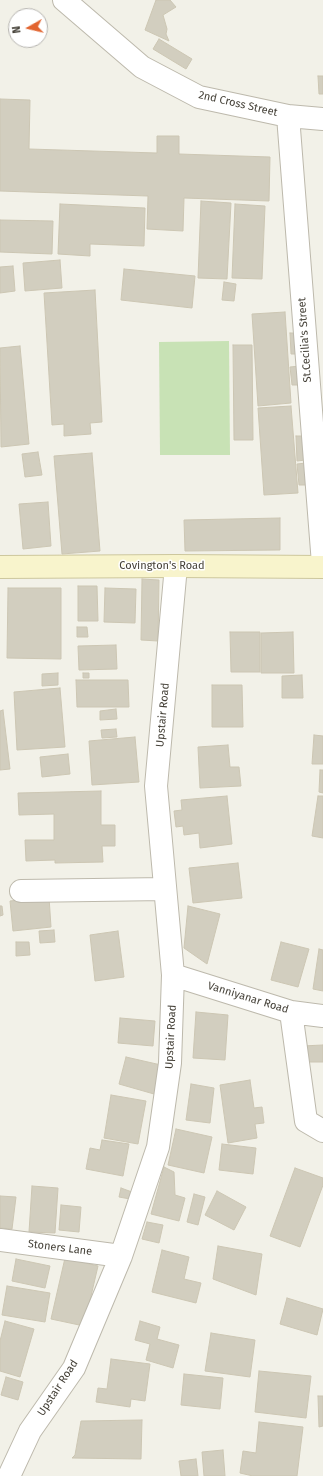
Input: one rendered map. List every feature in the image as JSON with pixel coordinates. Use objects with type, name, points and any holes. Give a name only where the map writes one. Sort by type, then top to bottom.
[{"type":"main road","name":"Covington's Road","points":[[0,567],[323,567]]},
{"type":"street","name":"2nd Cross Street","points":[[64,0],[142,67],[199,96],[288,116],[323,119]]},
{"type":"street","name":"St.Cecilia's Street","points":[[288,116],[323,564]]},
{"type":"street","name":"Upstair Road","points":[[9,1476],[30,1430],[74,1368],[121,1256],[158,1147],[170,1063],[174,975],[156,786],[176,566]]},
{"type":"street","points":[[21,891],[165,889]]},
{"type":"street","name":"Vanniyanar Road","points":[[174,975],[290,1012],[323,1016]]},
{"type":"street","points":[[290,1012],[306,1121],[323,1131]]},
{"type":"street","name":"Stoners Lane","points":[[0,1240],[121,1256]]},
{"type":"green space","points":[[229,341],[230,455],[160,455],[159,342]]},
{"type":"building","points":[[156,0],[170,0],[176,7],[163,15],[167,29],[166,34],[169,41],[145,30]]},
{"type":"building","points":[[159,39],[192,59],[186,69],[153,49]]},
{"type":"building","points":[[318,76],[323,76],[323,94],[319,94]]},
{"type":"building","points":[[0,99],[30,100],[29,149],[157,153],[157,136],[179,136],[179,154],[270,157],[269,201],[184,198],[183,231],[147,229],[148,196],[0,191]]},
{"type":"building","points":[[201,201],[231,203],[227,279],[198,278]]},
{"type":"building","points":[[60,204],[145,208],[144,246],[90,244],[90,256],[58,254]]},
{"type":"building","points":[[235,204],[265,206],[262,279],[232,278]]},
{"type":"building","points":[[0,220],[53,221],[52,254],[0,252]]},
{"type":"building","points":[[60,260],[62,288],[25,291],[23,263]]},
{"type":"building","points":[[13,266],[15,291],[0,293],[0,267]]},
{"type":"building","points":[[124,269],[195,276],[192,308],[121,300]]},
{"type":"building","points":[[224,282],[236,284],[234,301],[222,300]]},
{"type":"building","points":[[95,290],[102,422],[90,423],[91,434],[64,436],[64,424],[52,425],[44,293]]},
{"type":"building","points":[[285,312],[291,403],[258,406],[252,314]]},
{"type":"building","points":[[290,333],[297,333],[298,354],[291,354]]},
{"type":"building","points":[[233,345],[252,345],[253,440],[234,440]]},
{"type":"building","points":[[20,346],[29,444],[1,447],[0,348]]},
{"type":"building","points":[[300,366],[301,385],[292,385],[290,367]]},
{"type":"building","points":[[291,406],[298,493],[264,495],[258,408]]},
{"type":"building","points":[[296,436],[305,436],[306,460],[297,461]]},
{"type":"building","points":[[38,452],[42,475],[25,477],[22,454]]},
{"type":"building","points":[[92,453],[100,551],[62,554],[54,456]]},
{"type":"building","points":[[306,463],[307,485],[299,485],[297,464]]},
{"type":"building","points":[[48,502],[51,546],[23,549],[19,504]]},
{"type":"building","points":[[280,518],[280,550],[185,551],[184,520]]},
{"type":"building","points":[[142,579],[159,580],[158,641],[141,640]]},
{"type":"building","points":[[78,586],[97,586],[98,621],[78,621]]},
{"type":"building","points":[[8,588],[61,588],[61,659],[7,658]]},
{"type":"building","points":[[105,588],[136,589],[135,623],[104,622]]},
{"type":"building","points":[[77,627],[87,627],[88,637],[77,637]]},
{"type":"building","points":[[230,632],[260,632],[260,672],[231,672]]},
{"type":"building","points":[[293,632],[294,673],[261,673],[261,633]]},
{"type":"building","points":[[116,645],[117,669],[79,670],[78,646]]},
{"type":"building","points":[[58,673],[58,685],[42,686],[42,674]]},
{"type":"building","points":[[83,673],[89,673],[89,678],[83,678]]},
{"type":"building","points":[[302,675],[303,698],[282,698],[282,676]]},
{"type":"building","points":[[76,680],[128,680],[129,707],[77,707]]},
{"type":"building","points":[[212,685],[242,685],[243,727],[212,727]]},
{"type":"building","points":[[60,688],[65,747],[17,750],[14,692]]},
{"type":"building","points":[[116,709],[117,719],[100,720],[100,711]]},
{"type":"building","points":[[3,710],[10,769],[0,770],[0,711]]},
{"type":"building","points":[[116,729],[117,737],[102,738],[101,730]]},
{"type":"building","points":[[314,735],[323,736],[323,764],[312,764]]},
{"type":"building","points":[[135,737],[139,782],[92,785],[89,741]]},
{"type":"building","points":[[228,745],[230,767],[239,767],[241,786],[200,788],[198,747]]},
{"type":"building","points":[[68,754],[70,774],[42,777],[40,757]]},
{"type":"building","points":[[320,770],[323,770],[323,793],[319,792]]},
{"type":"building","points":[[101,791],[101,825],[115,825],[115,846],[102,846],[103,862],[55,863],[55,860],[26,861],[25,840],[54,840],[54,814],[19,815],[18,793]]},
{"type":"building","points":[[227,796],[232,844],[200,848],[199,833],[184,835],[183,826],[176,827],[174,811],[182,810],[181,800]]},
{"type":"building","points":[[318,796],[323,796],[323,838],[312,836]]},
{"type":"building","points":[[238,863],[242,898],[193,903],[189,868]]},
{"type":"building","points":[[49,897],[51,927],[13,931],[10,901]]},
{"type":"building","points":[[0,906],[2,906],[3,915],[0,916]]},
{"type":"building","points":[[188,906],[220,914],[207,964],[184,948]]},
{"type":"building","points":[[54,930],[55,942],[40,943],[39,931]]},
{"type":"building","points":[[118,931],[124,977],[95,981],[90,935]]},
{"type":"building","points":[[16,942],[29,942],[30,955],[16,956]]},
{"type":"building","points":[[281,942],[309,949],[298,987],[271,980]]},
{"type":"building","points":[[319,949],[323,950],[323,991],[313,989]]},
{"type":"building","points":[[196,1012],[228,1015],[225,1060],[193,1058]]},
{"type":"building","points":[[120,1018],[155,1021],[153,1046],[118,1043]]},
{"type":"building","points":[[323,1045],[323,1062],[303,1062],[302,1046]]},
{"type":"building","points":[[126,1057],[161,1065],[154,1094],[119,1084]]},
{"type":"building","points":[[250,1080],[254,1108],[262,1107],[264,1123],[255,1124],[257,1138],[228,1143],[220,1085]]},
{"type":"building","points":[[191,1084],[214,1088],[210,1123],[186,1120]]},
{"type":"building","points":[[111,1095],[146,1101],[138,1144],[104,1138]]},
{"type":"building","points":[[176,1129],[212,1137],[204,1173],[168,1165]]},
{"type":"building","points":[[102,1140],[129,1144],[123,1176],[86,1169],[90,1148],[100,1150]]},
{"type":"building","points":[[222,1144],[256,1148],[253,1174],[219,1170]]},
{"type":"building","points":[[164,1167],[174,1172],[175,1195],[185,1198],[179,1221],[151,1214]]},
{"type":"building","points":[[295,1168],[323,1178],[323,1185],[300,1247],[270,1236]]},
{"type":"building","points":[[32,1186],[58,1188],[55,1233],[29,1232]]},
{"type":"building","points":[[121,1188],[132,1192],[130,1199],[119,1197]]},
{"type":"building","points":[[217,1191],[246,1207],[234,1230],[205,1215]]},
{"type":"building","points":[[194,1194],[205,1197],[198,1225],[187,1222]]},
{"type":"building","points":[[0,1196],[16,1197],[12,1229],[0,1228]]},
{"type":"building","points":[[61,1205],[81,1207],[79,1232],[59,1230]]},
{"type":"building","points":[[147,1222],[163,1225],[159,1243],[142,1239]]},
{"type":"building","points":[[218,1246],[262,1254],[256,1295],[213,1279]]},
{"type":"building","points":[[162,1250],[189,1257],[184,1279],[201,1283],[196,1303],[152,1292]]},
{"type":"building","points":[[65,1258],[98,1266],[84,1326],[51,1319]]},
{"type":"building","points":[[16,1259],[50,1266],[45,1288],[12,1281]]},
{"type":"building","points":[[7,1286],[50,1293],[45,1322],[2,1315]]},
{"type":"building","points":[[287,1298],[323,1309],[317,1335],[280,1324]]},
{"type":"building","points":[[5,1321],[34,1329],[20,1377],[0,1371],[0,1341]]},
{"type":"building","points":[[140,1321],[160,1327],[157,1339],[179,1345],[173,1368],[146,1360],[150,1344],[135,1340]]},
{"type":"building","points":[[211,1333],[255,1340],[250,1377],[205,1371]]},
{"type":"building","points":[[111,1359],[150,1364],[145,1401],[131,1399],[130,1407],[96,1402],[98,1388],[107,1389]]},
{"type":"building","points":[[259,1371],[311,1376],[306,1418],[255,1412]]},
{"type":"building","points":[[184,1374],[223,1378],[220,1409],[181,1405]]},
{"type":"building","points":[[6,1377],[23,1382],[18,1400],[1,1395]]},
{"type":"building","points":[[318,1396],[323,1396],[323,1426],[319,1427]]},
{"type":"building","points":[[142,1420],[141,1459],[72,1458],[75,1455],[81,1421]]},
{"type":"building","points":[[259,1422],[303,1427],[297,1476],[253,1476],[240,1473],[243,1451],[256,1453]]},
{"type":"building","points":[[223,1450],[225,1476],[204,1476],[202,1452]]},
{"type":"building","points":[[196,1459],[198,1476],[181,1476],[179,1461]]}]
